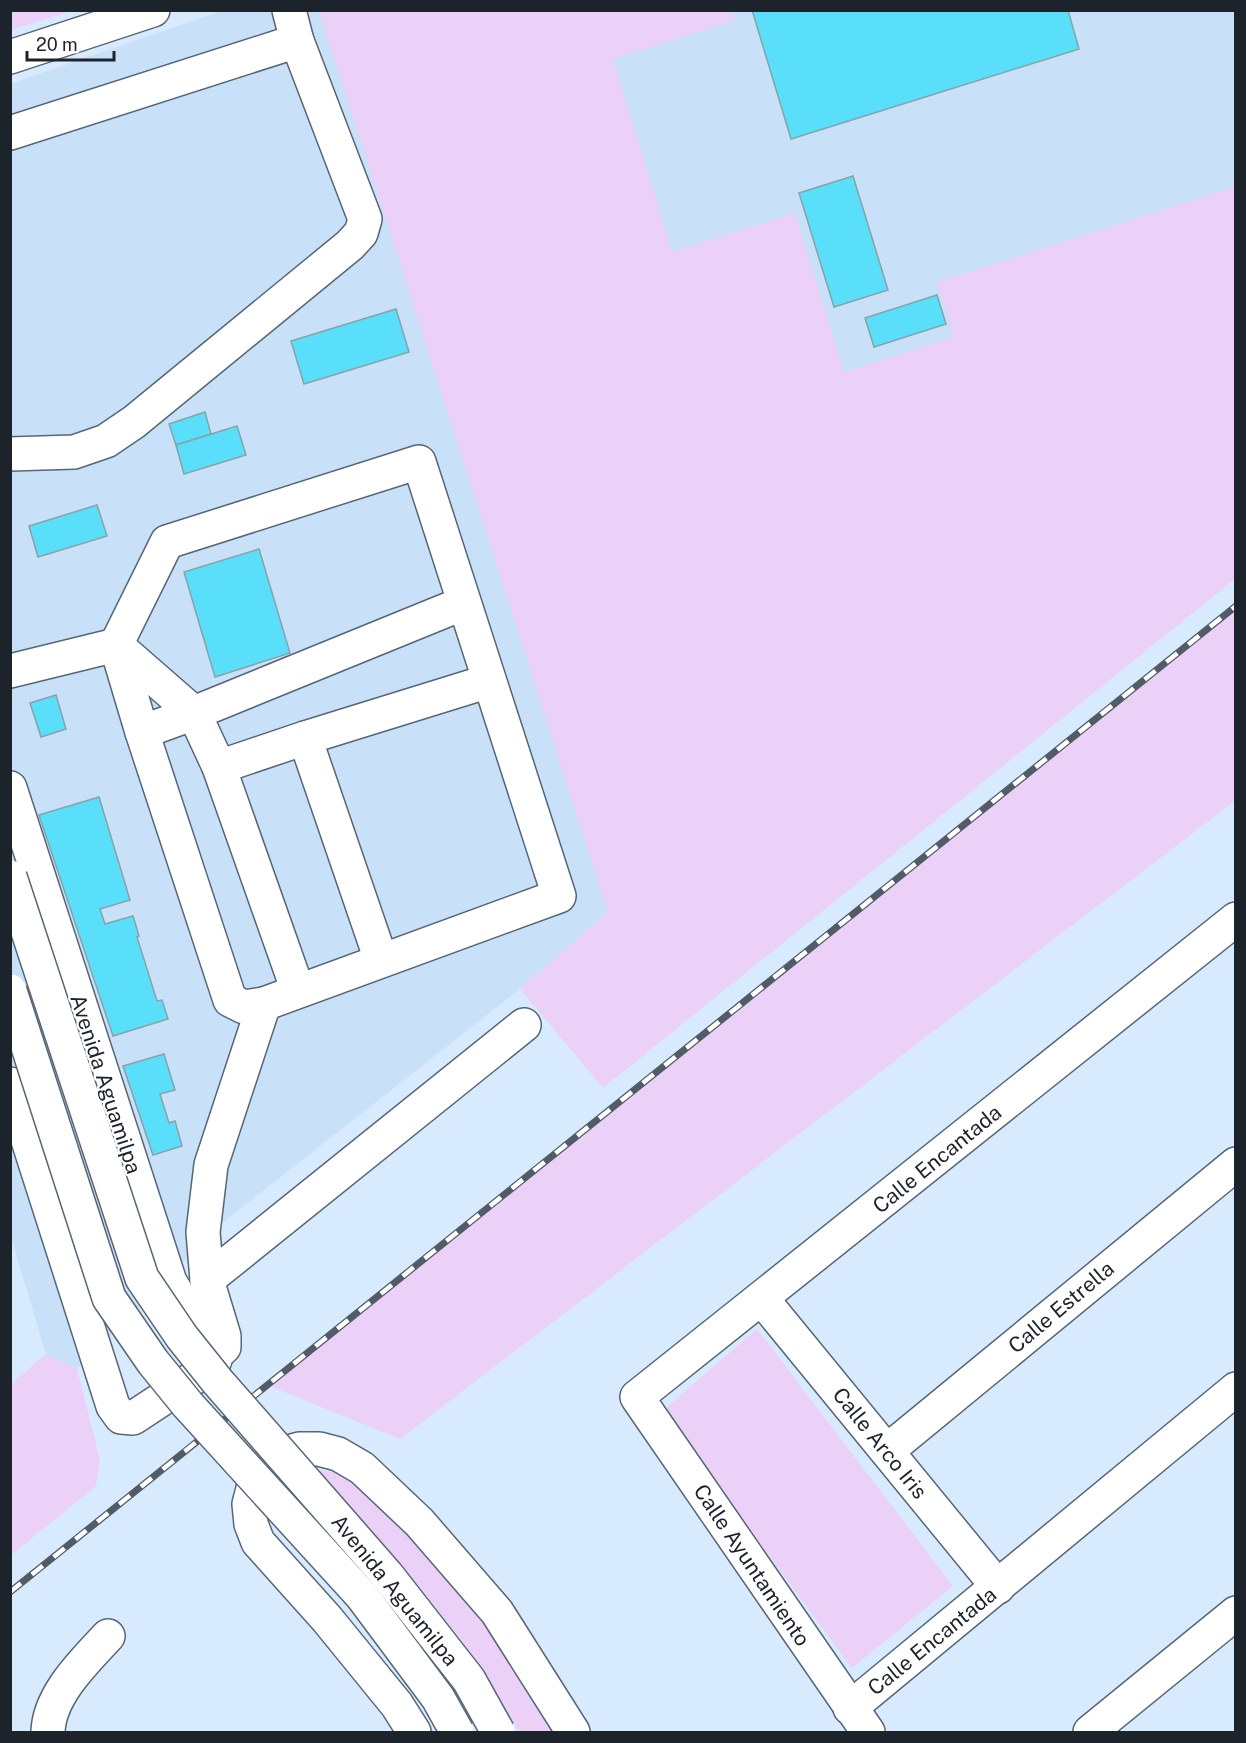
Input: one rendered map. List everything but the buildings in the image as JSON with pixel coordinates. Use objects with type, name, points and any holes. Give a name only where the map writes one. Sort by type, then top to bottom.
[{"type":"street","points":[[10,57],[153,10]]},
{"type":"street","points":[[10,133],[293,26],[365,219],[361,233],[350,245],[134,422],[106,441],[74,452],[10,454]]},
{"type":"street","points":[[419,462],[464,603],[559,896],[264,1004],[244,1007],[230,1000],[142,732],[116,645],[167,542],[419,462]]},
{"type":"street","points":[[142,732],[464,603]]},
{"type":"street","points":[[10,671],[116,645]]},
{"type":"street","points":[[116,645],[194,713],[219,767],[298,991]]},
{"type":"street","points":[[219,767],[489,681]]},
{"type":"street","points":[[305,738],[381,960]]},
{"type":"street","name":"Avenida Aguamilpa","points":[[10,788],[170,1282],[215,1355]]},
{"type":"street","name":"Avenida Aguamilpa","points":[[10,877],[142,1278],[182,1337],[218,1382],[407,1601],[469,1680],[498,1732]]},
{"type":"street","name":"Calle Encantada","points":[[637,1397],[1236,919]]},
{"type":"street","name":"Avenida Aguamilpa","points":[[10,991],[109,1298],[153,1362],[188,1405],[362,1596],[438,1698],[457,1732]]},
{"type":"street","points":[[10,1084],[113,1406],[121,1417],[134,1418],[212,1366],[215,1355],[224,1347],[224,1336],[207,1280],[203,1232],[212,1165],[264,1004]]},
{"type":"street","points":[[207,1280],[524,1025]]},
{"type":"street","name":"Calle Estrella","points":[[887,1451],[1236,1164]]},
{"type":"street","name":"Calle Arco Iris","points":[[762,1299],[998,1587]]},
{"type":"street","name":"Calle Encantada","points":[[859,1720],[998,1587],[1236,1389]]},
{"type":"street","name":"Calle Ayuntamiento","points":[[637,1397],[859,1720]]},
{"type":"street","points":[[414,1732],[397,1705],[327,1619],[258,1542],[251,1524],[249,1504],[254,1485],[265,1468],[285,1453],[299,1449],[319,1449],[338,1455],[362,1468],[419,1522],[497,1612],[573,1732]]},
{"type":"street","points":[[1105,1728],[1236,1613]]},
{"type":"street","points":[[48,1732],[57,1699],[81,1664],[108,1636]]},
{"type":"shaded area","points":[[11,10],[71,10],[72,11],[11,30]]},
{"type":"shaded area","points":[[221,11],[1235,11],[1235,409],[608,912],[520,989],[221,1224],[77,1369],[46,1354],[11,1237],[10,84]]},
{"type":"shaded area","points":[[319,11],[732,11],[735,20],[613,59],[672,252],[795,213],[844,372],[954,337],[937,282],[1235,187],[1235,579],[603,1088],[520,989],[608,912]]},
{"type":"shaded area","points":[[1235,609],[1235,801],[400,1439],[267,1385]]},
{"type":"shaded area","points":[[757,1329],[953,1586],[852,1668],[662,1411]]},
{"type":"shaded area","points":[[46,1354],[77,1369],[100,1460],[96,1486],[11,1555],[11,1384]]},
{"type":"shaded area","points":[[317,1470],[335,1472],[354,1481],[406,1533],[486,1627],[555,1732],[519,1732],[467,1647],[396,1558]]},
{"type":"railway","points":[[10,1592],[1236,606]]}]
